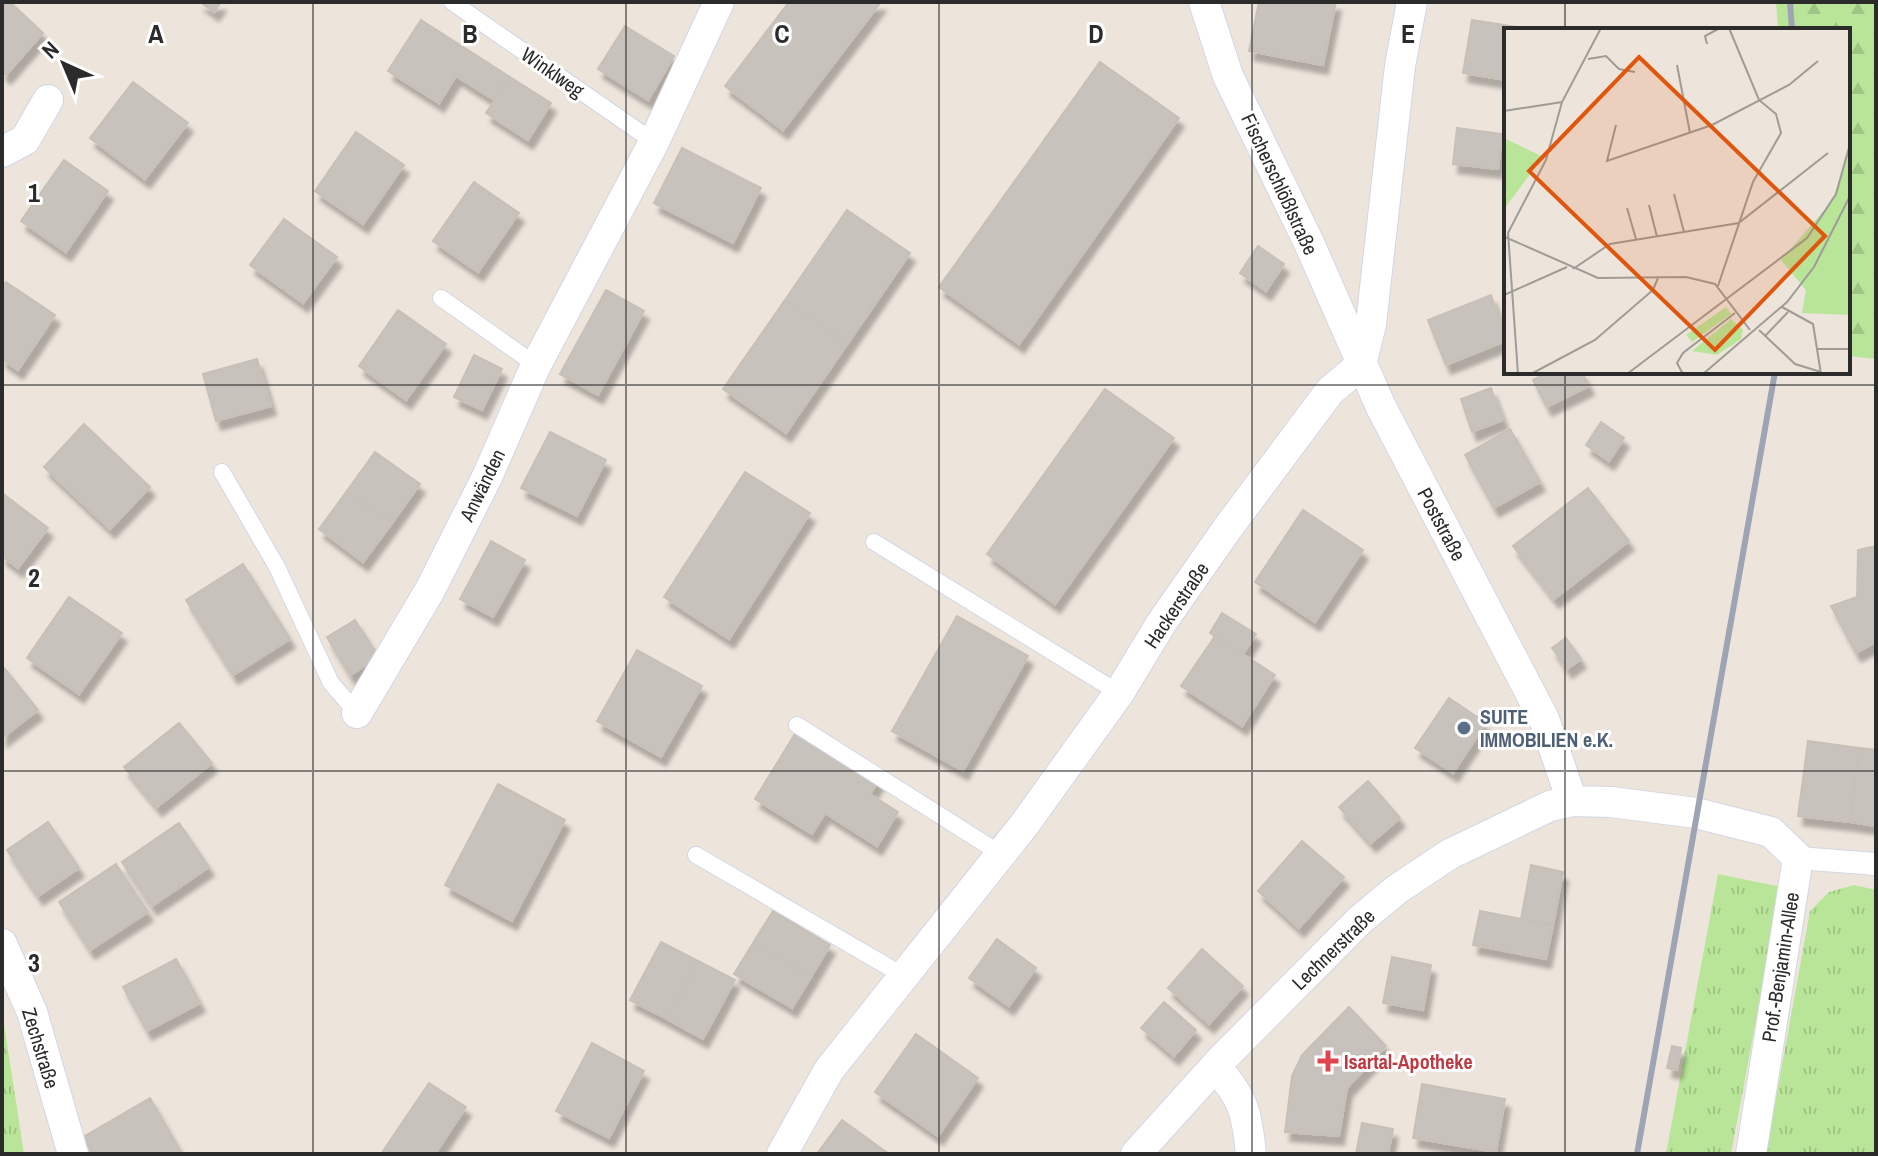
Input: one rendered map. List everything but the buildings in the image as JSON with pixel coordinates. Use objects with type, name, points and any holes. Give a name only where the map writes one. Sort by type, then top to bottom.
[{"type":"street","name":"Anwänden","points":[[357,713],[430,590],[487,477],[536,365],[654,142],[719,2]]},
{"type":"street","name":"Fischerschlößlstraße","points":[[1204,2],[1228,76],[1309,243],[1361,365]]},
{"type":"street","points":[[1361,365],[1371,324],[1400,66],[1412,2]]},
{"type":"street","points":[[2,152],[25,140],[48,100]]},
{"type":"street","name":"Hackerstraße","points":[[782,1154],[829,1070],[1001,854],[1119,693],[1162,622],[1227,529],[1330,391],[1361,365]]},
{"type":"street","name":"Poststraße","points":[[1361,365],[1544,719],[1572,801]]},
{"type":"street","points":[[1572,801],[1696,813],[1771,832],[1798,858],[1876,864]]},
{"type":"street","name":"Lechnerstraße","points":[[1136,1154],[1215,1067],[1360,920],[1396,890],[1450,854],[1550,806],[1572,801]]},
{"type":"street","name":"Prof.-Benjamin-Allee","points":[[1751,1154],[1798,858]]},
{"type":"street","name":"Zechstraße","points":[[2,944],[32,1012],[73,1154]]},
{"type":"street","points":[[1215,1067],[1231,1084],[1246,1108],[1251,1154]]},
{"type":"lane","name":"Winklweg","points":[[452,2],[654,142]]},
{"type":"lane","points":[[441,298],[536,365]]},
{"type":"lane","name":"Anwänden","points":[[222,472],[277,567],[331,683],[357,713]]},
{"type":"lane","points":[[874,542],[1119,693]]},
{"type":"lane","points":[[797,725],[1001,854]]},
{"type":"lane","points":[[696,855],[904,976]]},
{"type":"green space","points":[[1776,2],[1876,2],[1876,359],[1850,356],[1850,28],[1778,28]]},
{"type":"green space","points":[[1718,874],[1781,887],[1731,1154],[1666,1154]]},
{"type":"green space","points":[[1854,885],[1876,890],[1876,1154],[1766,1154],[1810,911],[1829,892]]},
{"type":"green space","points":[[2,1011],[24,1154],[2,1154]]},
{"type":"railway","points":[[1790,2],[1792,28]]},
{"type":"railway","points":[[1637,1154],[1775,374]]},
{"type":"place","name":"SUITE IMMOBILIEN e.K.","points":[[1464,728]]},
{"type":"place","name":"Isartal-Apotheke","points":[[1328,1061]]}]
